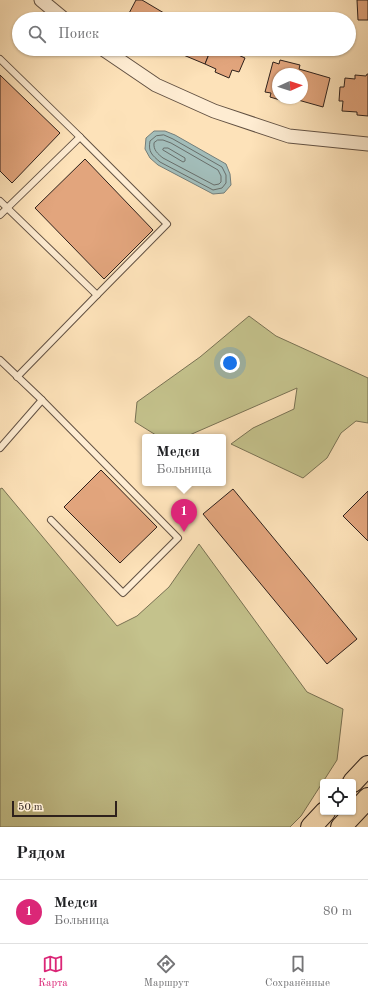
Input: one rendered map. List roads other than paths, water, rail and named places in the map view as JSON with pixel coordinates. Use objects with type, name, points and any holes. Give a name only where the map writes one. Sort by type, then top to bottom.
[{"type":"main road","points":[[356,779],[368,766]]},
{"type":"main road","points":[[341,827],[368,798]]},
{"type":"main road","points":[[310,827],[322,815]]},
{"type":"street","points":[[41,0],[56,12]]},
{"type":"street","points":[[113,56],[156,85],[214,111],[289,136],[368,144]]},
{"type":"lane","points":[[0,59],[167,224],[17,377]]},
{"type":"lane","points":[[0,215],[80,137]]},
{"type":"lane","points":[[0,201],[97,294]]},
{"type":"lane","points":[[0,360],[42,400],[178,538],[123,593],[51,520]]},
{"type":"lane","points":[[0,448],[42,400]]},
{"type":"water","points":[[154,131],[165,131],[175,135],[226,164],[230,174],[231,185],[224,193],[213,194],[158,165],[150,158],[145,149],[146,138]]},
{"type":"place","name":"Медси","points":[[184,532]]}]
